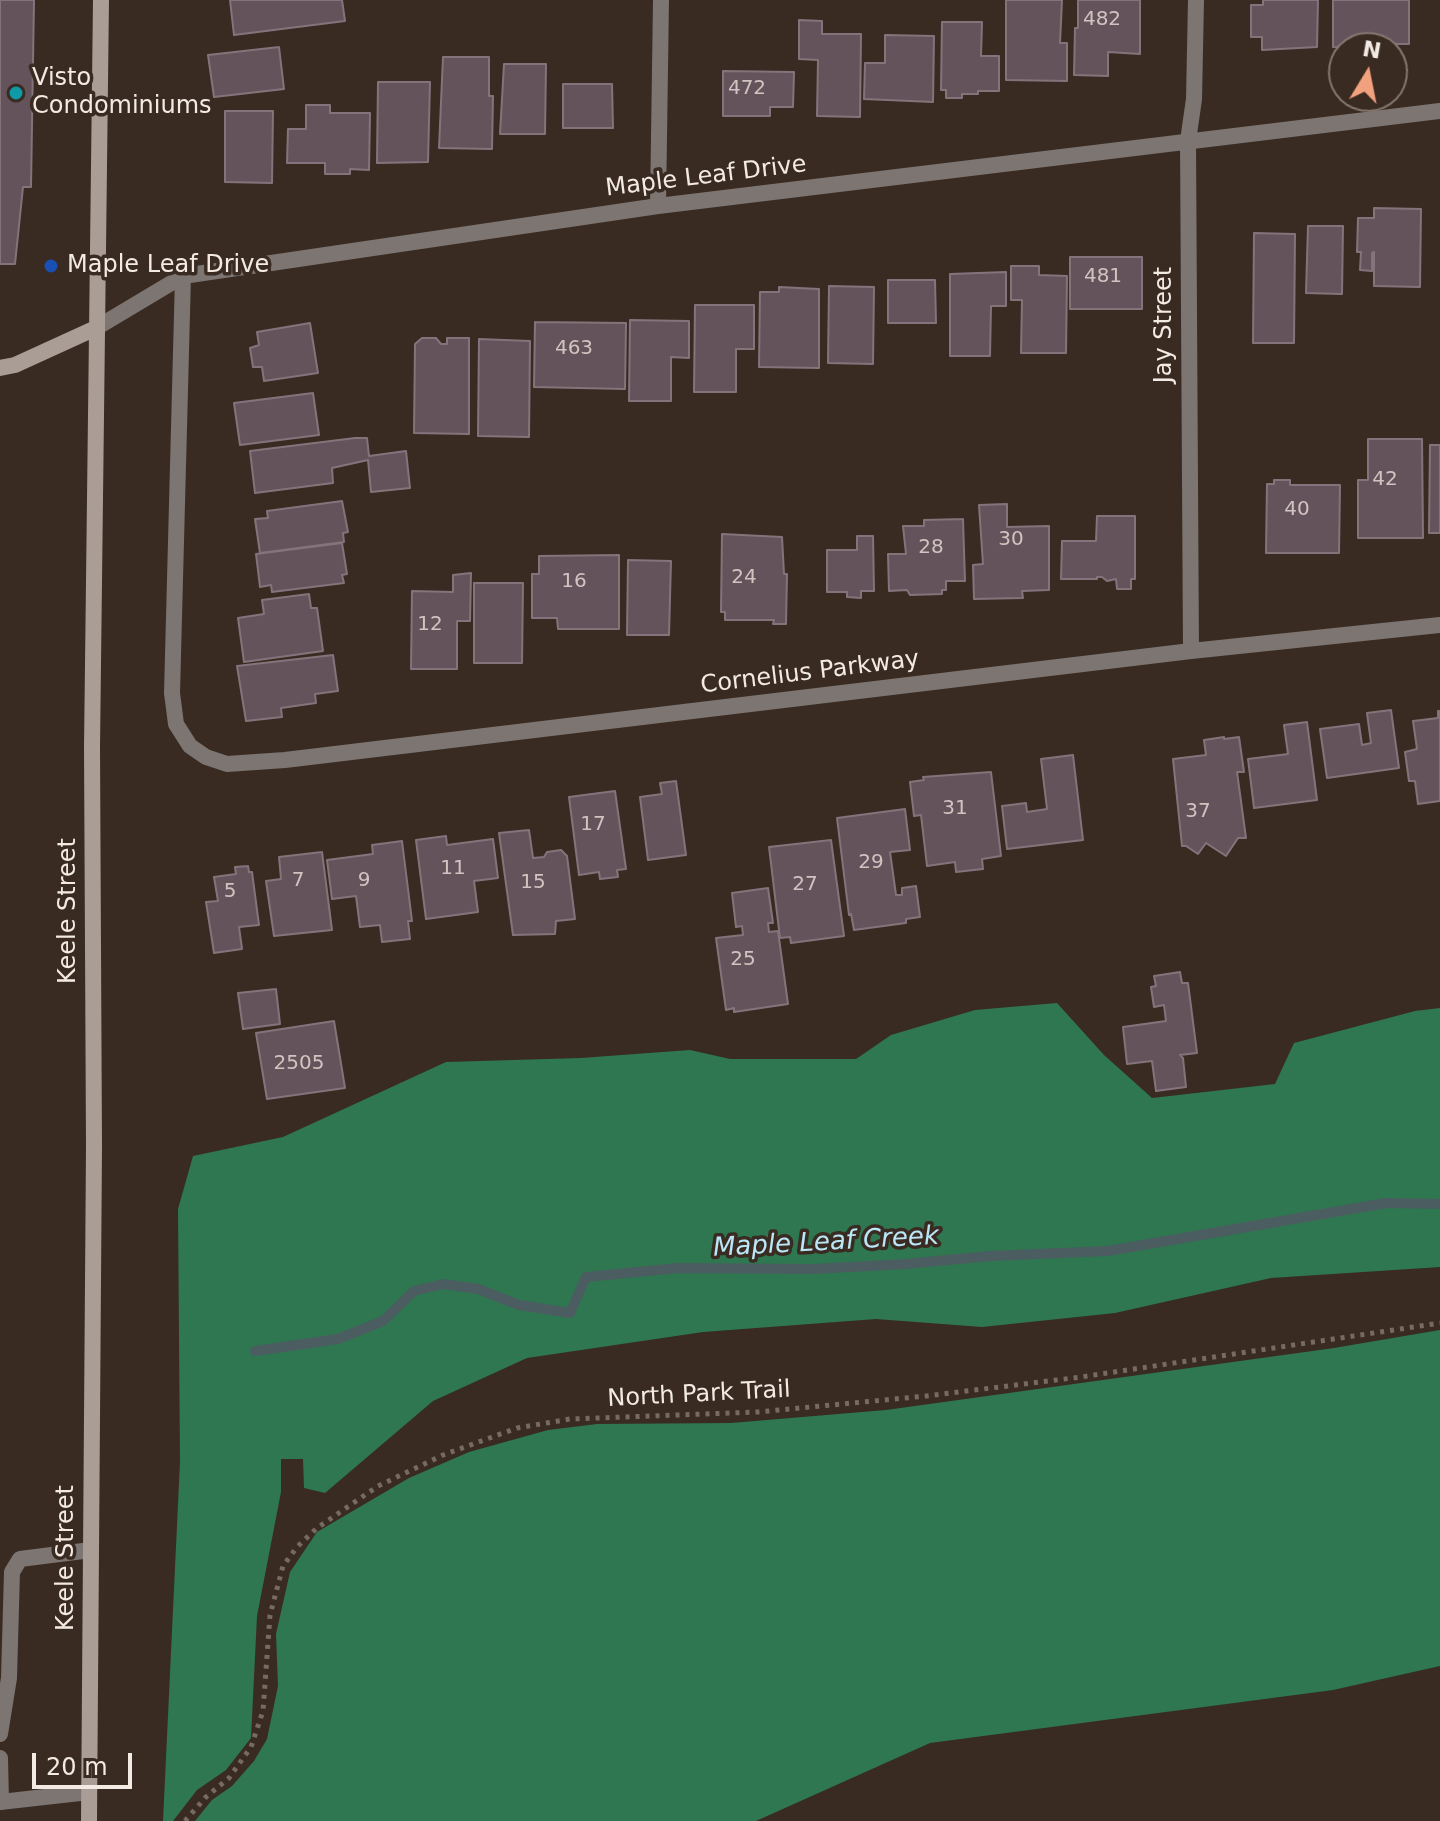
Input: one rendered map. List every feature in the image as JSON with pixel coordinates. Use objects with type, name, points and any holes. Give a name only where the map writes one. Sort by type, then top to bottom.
[{"type":"main road","name":"Keele Street","points":[[89,1821],[96,328],[101,0]]},
{"type":"main road","name":"Maple Leaf Drive","points":[[0,368],[15,365],[96,328]]},
{"type":"street","points":[[658,206],[661,0]]},
{"type":"street","name":"Jay Street","points":[[1191,651],[1188,141],[1194,99],[1196,0]]},
{"type":"street","name":"Maple Leaf Drive","points":[[96,328],[183,276],[658,206],[1440,111]]},
{"type":"street","name":"Cornelius Parkway","points":[[183,276],[172,693],[176,724],[190,746],[206,757],[227,764],[285,760],[1191,651],[1440,625]]},
{"type":"street","points":[[0,1734],[9,1678],[12,1572],[20,1559],[91,1550]]},
{"type":"street","points":[[0,1758],[1,1802],[89,1792]]},
{"type":"path","name":"North Park Trail","points":[[185,1821],[206,1797],[229,1778],[251,1747],[263,1711],[270,1615],[283,1566],[317,1528],[378,1486],[443,1455],[517,1428],[570,1419],[758,1412],[926,1396],[1096,1375],[1440,1323]]},
{"type":"green space","points":[[1057,1003],[1104,1055],[1152,1098],[1275,1084],[1294,1043],[1415,1011],[1440,1008],[1440,1267],[1271,1278],[1115,1313],[982,1327],[876,1319],[703,1332],[527,1358],[433,1401],[325,1493],[304,1488],[303,1459],[281,1459],[281,1492],[257,1616],[251,1738],[226,1770],[197,1790],[173,1821],[163,1821],[180,1462],[178,1209],[193,1156],[283,1137],[446,1062],[581,1058],[690,1050],[730,1059],[856,1059],[891,1035],[975,1010]]},
{"type":"green space","points":[[1440,1330],[1440,1666],[1333,1690],[930,1743],[756,1821],[195,1821],[212,1800],[232,1786],[254,1761],[267,1739],[278,1686],[276,1634],[290,1572],[317,1532],[409,1478],[469,1452],[548,1430],[597,1424],[731,1423],[886,1410],[1334,1348]]},
{"type":"building","name":"Visto Condominiums","points":[[0,0],[34,0],[31,187],[23,187],[15,264],[0,264]]},
{"type":"building","points":[[230,0],[342,0],[345,21],[234,35]]},
{"type":"building","points":[[1006,0],[1062,0],[1060,43],[1067,43],[1067,81],[1006,80]]},
{"type":"building","points":[[1078,0],[1140,0],[1140,54],[1108,52],[1108,76],[1074,75]]},
{"type":"building","points":[[1263,0],[1318,0],[1317,47],[1262,50],[1262,37],[1251,37],[1251,5],[1263,5]]},
{"type":"building","points":[[1333,0],[1409,0],[1409,44],[1408,32],[1333,32]]},
{"type":"building","points":[[799,20],[822,21],[822,34],[861,34],[860,117],[817,116],[818,60],[799,59]]},
{"type":"building","points":[[942,22],[982,22],[981,56],[999,56],[999,91],[978,91],[978,94],[962,94],[962,98],[946,98],[946,90],[941,90]]},
{"type":"building","points":[[885,35],[934,36],[933,102],[864,99],[865,63],[885,63]]},
{"type":"building","points":[[279,47],[284,89],[214,97],[208,55]]},
{"type":"building","points":[[443,57],[489,57],[489,96],[493,96],[492,149],[439,148]]},
{"type":"building","points":[[504,64],[546,64],[545,134],[500,134]]},
{"type":"building","points":[[723,71],[794,72],[793,107],[770,107],[770,116],[723,116]]},
{"type":"building","points":[[378,82],[430,82],[428,162],[377,163]]},
{"type":"building","points":[[563,84],[612,84],[613,128],[563,128]]},
{"type":"building","points":[[306,105],[330,105],[330,113],[370,113],[369,170],[350,169],[350,174],[325,174],[325,163],[287,163],[288,129],[306,129]]},
{"type":"building","points":[[225,111],[273,111],[272,183],[225,182]]},
{"type":"building","points":[[1374,208],[1421,209],[1420,287],[1374,286],[1374,252],[1372,271],[1360,270],[1358,218],[1374,218]]},
{"type":"building","points":[[1308,226],[1343,226],[1342,294],[1306,293]]},
{"type":"building","points":[[1254,233],[1295,234],[1294,343],[1253,343]]},
{"type":"building","points":[[1070,257],[1142,257],[1142,309],[1070,309]]},
{"type":"building","points":[[1011,266],[1039,266],[1039,275],[1067,276],[1066,353],[1021,353],[1022,300],[1011,300]]},
{"type":"building","points":[[1006,272],[1006,306],[991,306],[990,356],[950,356],[950,274]]},
{"type":"building","points":[[888,280],[935,280],[936,323],[888,323]]},
{"type":"building","points":[[829,286],[874,287],[873,364],[828,363]]},
{"type":"building","points":[[779,287],[819,289],[819,368],[759,367],[760,292],[779,292]]},
{"type":"building","points":[[695,305],[754,305],[754,349],[736,349],[736,392],[694,392]]},
{"type":"building","points":[[630,320],[689,321],[689,358],[671,357],[671,401],[629,401]]},
{"type":"building","points":[[535,322],[626,323],[625,389],[534,387]]},
{"type":"building","points":[[310,323],[318,373],[264,381],[262,367],[253,367],[250,348],[259,345],[257,332]]},
{"type":"building","points":[[422,338],[436,338],[441,344],[447,344],[447,338],[469,338],[469,434],[414,433],[415,344]]},
{"type":"building","points":[[479,339],[530,341],[529,437],[478,436]]},
{"type":"building","points":[[313,393],[319,435],[240,445],[234,403]]},
{"type":"building","points":[[367,438],[369,456],[406,451],[410,488],[371,492],[368,460],[332,468],[333,483],[255,493],[250,451]]},
{"type":"building","points":[[1368,439],[1422,439],[1423,538],[1358,538],[1358,480],[1368,480]]},
{"type":"building","points":[[1430,445],[1440,445],[1440,533],[1429,533]]},
{"type":"building","points":[[1274,480],[1290,480],[1290,485],[1340,485],[1339,553],[1266,553],[1267,484],[1274,484]]},
{"type":"building","points":[[342,501],[348,532],[343,533],[344,542],[260,553],[255,519],[268,518],[267,511]]},
{"type":"building","points":[[1007,504],[1007,527],[1049,526],[1049,590],[1022,591],[1023,598],[974,599],[973,565],[983,564],[979,505]]},
{"type":"building","points":[[1097,516],[1135,516],[1135,579],[1131,579],[1131,589],[1117,589],[1116,579],[1107,581],[1102,577],[1061,579],[1062,541],[1096,541]]},
{"type":"building","points":[[963,519],[965,581],[946,581],[946,590],[942,590],[942,594],[910,595],[907,590],[889,591],[888,554],[906,554],[903,526],[924,526],[924,520]]},
{"type":"building","points":[[722,534],[782,537],[784,574],[787,574],[786,624],[773,624],[774,620],[725,620],[725,612],[721,612]]},
{"type":"building","points":[[857,536],[873,536],[874,591],[861,591],[861,598],[847,597],[847,592],[827,592],[827,550],[857,550]]},
{"type":"building","points":[[342,543],[347,574],[342,575],[344,583],[272,592],[271,585],[260,587],[256,554]]},
{"type":"building","points":[[619,555],[619,629],[558,629],[557,618],[532,618],[532,574],[539,574],[539,556]]},
{"type":"building","points":[[628,560],[671,561],[669,635],[627,635]]},
{"type":"building","points":[[471,573],[470,621],[457,621],[457,669],[411,669],[412,591],[453,592],[453,575]]},
{"type":"building","points":[[474,583],[523,583],[522,663],[474,663]]},
{"type":"building","points":[[309,594],[311,608],[317,608],[323,651],[244,662],[238,618],[264,614],[262,600]]},
{"type":"building","points":[[333,655],[338,691],[315,694],[316,703],[281,708],[282,717],[246,721],[237,666]]},
{"type":"building","points":[[1391,710],[1399,768],[1327,778],[1320,729],[1359,724],[1362,745],[1371,743],[1367,713]]},
{"type":"building","points":[[1438,711],[1440,801],[1418,804],[1415,781],[1409,781],[1405,752],[1417,749],[1413,721],[1438,718]]},
{"type":"building","points":[[1307,722],[1317,800],[1254,808],[1248,759],[1288,754],[1284,725]]},
{"type":"building","points":[[1239,737],[1244,772],[1237,772],[1246,838],[1238,838],[1226,856],[1206,843],[1198,854],[1182,846],[1173,759],[1206,755],[1204,740]]},
{"type":"building","points":[[1073,755],[1083,840],[1007,849],[1002,806],[1026,803],[1027,812],[1047,809],[1041,759]]},
{"type":"building","points":[[991,772],[1001,856],[982,859],[983,869],[956,872],[955,862],[927,866],[921,815],[914,816],[910,782],[924,780],[923,777]]},
{"type":"building","points":[[676,781],[686,855],[648,860],[640,797],[662,794],[660,783]]},
{"type":"building","points":[[615,791],[626,869],[617,870],[618,877],[600,879],[599,872],[579,875],[569,797]]},
{"type":"building","points":[[905,809],[910,850],[890,852],[896,895],[902,895],[902,888],[916,886],[920,917],[906,919],[906,923],[854,930],[849,915],[837,818]]},
{"type":"building","points":[[529,830],[533,858],[561,850],[567,856],[575,919],[556,921],[555,934],[513,935],[499,833]]},
{"type":"building","points":[[446,836],[447,845],[493,839],[498,878],[474,881],[478,912],[426,919],[416,840]]},
{"type":"building","points":[[831,840],[844,936],[791,943],[790,937],[780,938],[769,847]]},
{"type":"building","points":[[402,841],[412,921],[408,921],[410,939],[382,942],[380,925],[360,927],[356,896],[332,899],[327,860],[373,854],[372,845]]},
{"type":"building","points":[[322,852],[332,930],[274,936],[266,881],[281,879],[279,857]]},
{"type":"building","points":[[248,866],[249,872],[252,872],[259,925],[239,927],[242,949],[214,953],[206,902],[218,901],[214,877],[236,874],[235,867]]},
{"type":"building","points":[[768,888],[773,923],[768,923],[769,932],[778,931],[788,1004],[734,1012],[734,1008],[726,1010],[716,938],[743,935],[742,926],[736,927],[732,893]]},
{"type":"building","points":[[1180,972],[1182,983],[1188,983],[1197,1053],[1180,1055],[1186,1087],[1156,1091],[1152,1061],[1127,1064],[1123,1027],[1166,1021],[1164,1005],[1154,1007],[1151,987],[1156,986],[1154,976]]},
{"type":"building","points":[[276,989],[280,1024],[243,1029],[238,993]]},
{"type":"building","points":[[334,1021],[345,1088],[267,1099],[256,1033]]},
{"type":"waterway","name":"Maple Leaf Creek","points":[[255,1351],[338,1339],[383,1321],[414,1291],[443,1284],[478,1289],[519,1305],[570,1313],[586,1277],[678,1268],[813,1269],[1108,1251],[1386,1203],[1440,1204]]},
{"type":"place","name":"Visto Condominiums","points":[[16,93]]},
{"type":"place","name":"Maple Leaf Drive","points":[[51,266]]}]
